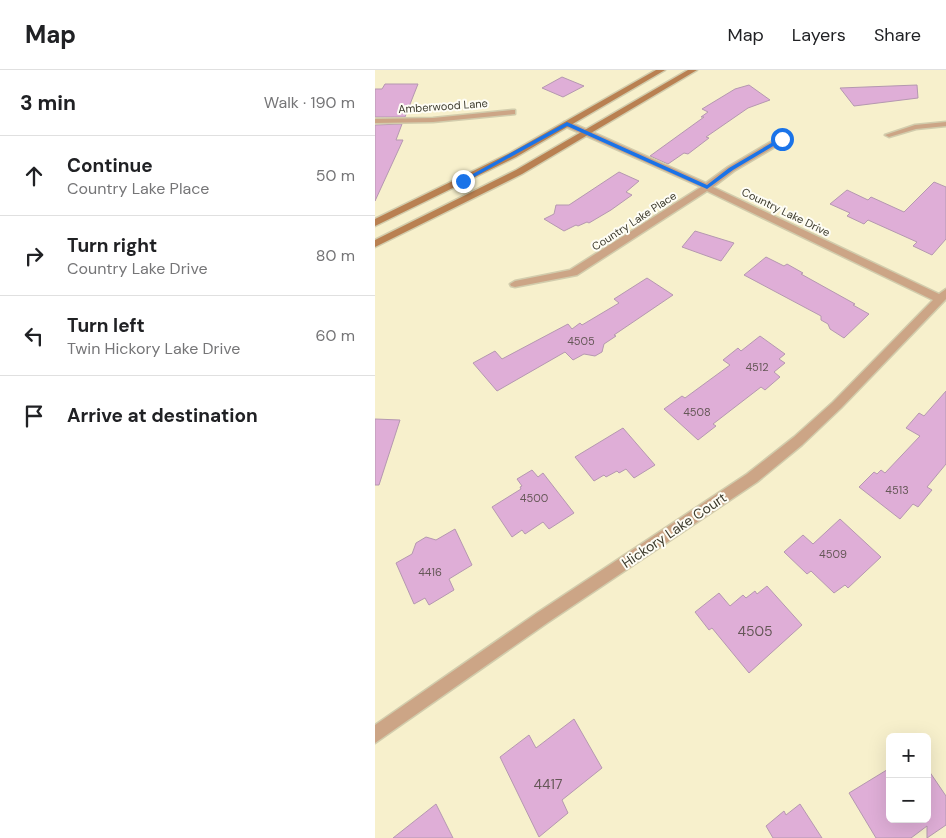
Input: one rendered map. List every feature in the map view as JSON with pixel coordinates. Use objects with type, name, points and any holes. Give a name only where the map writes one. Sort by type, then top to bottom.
[{"type":"street","points":[[375,223],[463,181],[661,70]]},
{"type":"street","points":[[375,244],[473,196],[693,70]]},
{"type":"street","name":"Amberwood Lane","points":[[375,122],[433,120],[513,112]]},
{"type":"street","name":"Country Lake Drive","points":[[567,124],[943,296]]},
{"type":"street","points":[[889,135],[915,127],[946,124]]},
{"type":"street","name":"Country Lake Place","points":[[515,284],[573,274],[707,187],[731,169],[782,139]]},
{"type":"street","name":"Hickory Lake Court","points":[[375,735],[542,618],[751,478],[798,441],[837,405],[943,296]]},
{"type":"building","points":[[562,77],[584,86],[563,97],[542,88]]},
{"type":"building","points":[[385,84],[418,84],[405,117],[375,117],[375,89],[382,89]]},
{"type":"building","points":[[749,85],[770,100],[748,108],[706,137],[709,138],[688,154],[684,153],[668,164],[650,156],[704,117],[701,117],[708,112],[702,109],[735,89]]},
{"type":"building","points":[[917,85],[918,98],[854,106],[840,88]]},
{"type":"building","points":[[402,124],[396,140],[403,140],[375,201],[375,125]]},
{"type":"building","points":[[619,172],[639,181],[626,192],[632,195],[611,210],[589,223],[576,225],[564,231],[544,219],[554,214],[556,205],[569,205]]},
{"type":"building","points":[[934,182],[946,187],[946,239],[932,255],[913,246],[917,242],[868,220],[864,224],[847,216],[850,213],[830,204],[847,190],[868,200],[871,197],[904,212]]},
{"type":"building","points":[[695,231],[734,243],[721,261],[682,247]]},
{"type":"building","points":[[766,257],[784,266],[787,264],[869,314],[844,338],[830,329],[828,324],[821,320],[821,316],[744,275]]},
{"type":"building","points":[[647,278],[673,295],[614,335],[616,336],[604,344],[602,352],[595,356],[584,354],[573,360],[565,352],[497,391],[473,363],[495,351],[502,359],[568,324],[572,329],[580,323],[582,325],[619,303],[614,299]]},
{"type":"building","points":[[760,336],[785,354],[779,359],[785,363],[774,372],[780,377],[765,390],[761,387],[713,424],[716,426],[698,440],[664,409],[682,396],[685,398],[730,365],[723,360],[738,348],[741,351]]},
{"type":"building","points":[[946,391],[946,464],[927,487],[932,490],[918,507],[913,504],[900,519],[859,487],[874,472],[877,474],[881,470],[885,473],[920,436],[906,428],[919,413],[924,416]]},
{"type":"building","points":[[375,419],[400,420],[379,485],[375,485]]},
{"type":"building","points":[[623,428],[655,465],[634,478],[626,469],[606,477],[604,475],[594,481],[575,457]]},
{"type":"building","points":[[532,470],[538,477],[543,473],[574,513],[549,529],[543,522],[525,534],[522,530],[512,537],[492,507],[521,489],[520,487],[522,486],[517,479]]},
{"type":"building","points":[[840,519],[881,557],[848,588],[845,585],[834,593],[811,571],[807,574],[784,552],[803,535],[813,544]]},
{"type":"building","points":[[455,529],[472,565],[449,579],[454,590],[429,605],[425,598],[414,604],[396,563],[412,554],[416,543],[426,537],[436,540]]},
{"type":"building","points":[[767,586],[802,625],[749,673],[712,628],[709,630],[695,612],[719,593],[730,606],[743,595],[746,598],[755,591],[757,594]]},
{"type":"building","points":[[574,719],[602,768],[562,800],[568,813],[539,837],[500,757],[529,735],[536,748]]},
{"type":"building","points":[[886,770],[886,823],[931,823],[931,774],[946,796],[946,825],[927,838],[927,826],[911,838],[876,838],[849,793]]},
{"type":"building","points":[[436,804],[453,838],[393,838]]},
{"type":"building","points":[[800,804],[822,838],[773,838],[766,826],[784,811],[786,815]]},
{"type":"route","points":[[463,181],[567,124],[707,187],[731,169],[782,139]]}]
